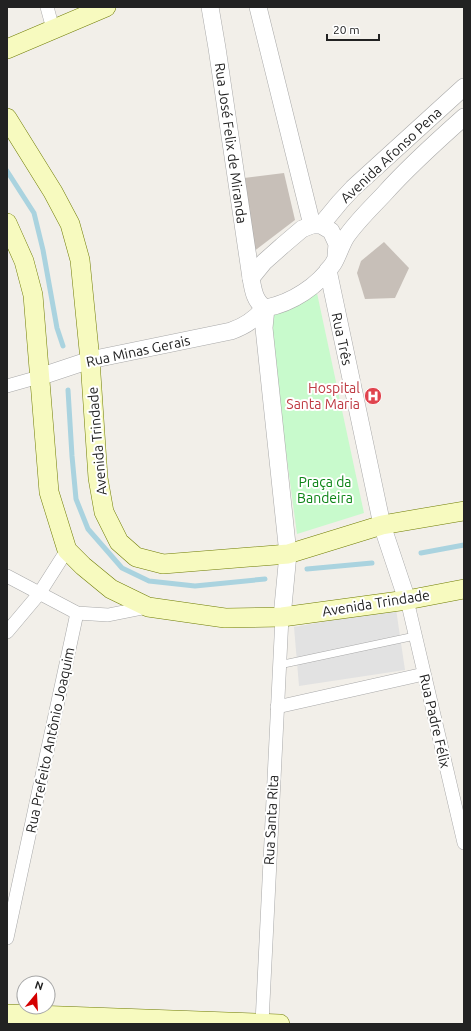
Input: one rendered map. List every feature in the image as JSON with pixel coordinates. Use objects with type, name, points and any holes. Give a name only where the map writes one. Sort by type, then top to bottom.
[{"type":"main road","points":[[7,49],[106,7]]},
{"type":"main road","name":"Avenida Trindade","points":[[7,118],[53,192],[70,224],[80,260],[90,360],[98,478],[104,512],[119,542],[136,557],[163,564],[288,554],[382,525],[464,511]]},
{"type":"main road","name":"Avenida Trindade","points":[[7,223],[24,261],[33,295],[49,492],[67,550],[83,566],[111,589],[148,607],[225,618],[282,617],[407,600],[464,589]]},
{"type":"main road","points":[[7,1014],[271,1024]]},
{"type":"street","points":[[47,7],[53,29]]},
{"type":"street","name":"Rua José Felix de Miranda","points":[[210,7],[251,278]]},
{"type":"street","points":[[258,7],[316,225],[331,232],[337,244],[332,263]]},
{"type":"street","name":"Avenida Afonso Pena","points":[[251,278],[264,262],[302,229],[316,225],[353,188],[464,87]]},
{"type":"street","name":"Avenida Afonso Pena","points":[[265,308],[290,301],[307,290],[332,263],[346,237],[388,189],[464,117]]},
{"type":"street","name":"Rua Três","points":[[332,263],[382,525],[407,600]]},
{"type":"street","points":[[251,278],[252,287],[258,302],[265,308],[264,328],[288,554],[282,617]]},
{"type":"street","name":"Rua Minas Gerais","points":[[7,386],[40,377],[90,360],[231,332],[243,327],[257,318],[265,308]]},
{"type":"street","points":[[7,632],[39,594],[67,550]]},
{"type":"street","points":[[7,576],[77,613],[108,615],[148,607]]},
{"type":"street","name":"Rua Padre Félix","points":[[407,600],[464,843]]},
{"type":"street","name":"Rua Prefeito Antônio Joaquim","points":[[7,938],[77,613]]},
{"type":"street","name":"Rua Santa Rita","points":[[271,1024],[277,707],[282,617]]},
{"type":"street","points":[[277,707],[424,674]]},
{"type":"lane","points":[[279,665],[415,636]]},
{"type":"green space","name":"Praça da Bandeira","points":[[317,293],[364,513],[297,534],[268,318]]},
{"type":"shaded area","points":[[396,609],[405,670],[299,686],[294,627]]},
{"type":"building","points":[[284,173],[295,220],[253,252],[244,178]]},
{"type":"building","points":[[384,242],[409,268],[395,298],[365,299],[357,273],[361,261]]},
{"type":"waterway","points":[[7,171],[34,213],[43,250],[57,328],[63,346]]},
{"type":"waterway","points":[[68,390],[76,499],[88,529],[122,568],[149,581],[195,586],[265,579]]},
{"type":"waterway","points":[[421,553],[464,545]]},
{"type":"waterway","points":[[307,569],[372,563]]},
{"type":"place","name":"Hospital Santa Maria","points":[[373,396]]}]
